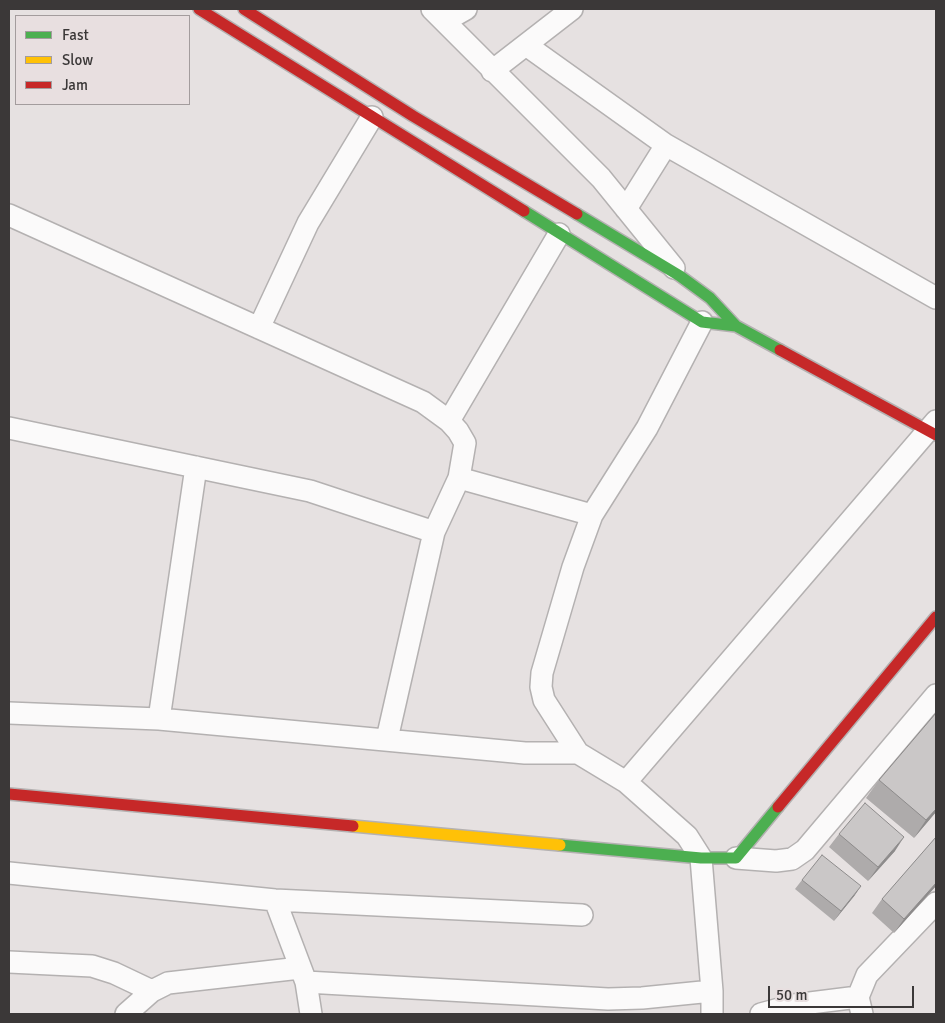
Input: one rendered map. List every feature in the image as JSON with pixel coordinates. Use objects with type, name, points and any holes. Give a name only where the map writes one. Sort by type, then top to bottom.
[{"type":"street","points":[[199,9],[702,322],[736,326]]},
{"type":"street","points":[[438,15],[466,9]]},
{"type":"street","points":[[492,71],[572,9]]},
{"type":"street","points":[[251,10],[413,116],[680,276],[710,298],[736,326],[933,429],[626,782]]},
{"type":"street","points":[[438,15],[601,178],[680,276]]},
{"type":"street","points":[[526,45],[666,145],[936,298]]},
{"type":"street","points":[[259,328],[308,223],[372,117]]},
{"type":"street","points":[[626,209],[666,145]]},
{"type":"street","points":[[9,215],[423,402],[449,421],[458,431],[465,444],[460,478],[434,532],[387,739]]},
{"type":"street","points":[[449,421],[559,234]]},
{"type":"street","points":[[702,322],[647,428],[592,515],[573,567],[542,673],[544,700],[578,753],[626,782],[687,836],[701,858],[712,991],[712,1014]]},
{"type":"street","points":[[9,428],[310,491],[434,532]]},
{"type":"street","points":[[159,719],[196,467]]},
{"type":"street","points":[[460,478],[592,515]]},
{"type":"street","points":[[736,858],[936,617]]},
{"type":"street","points":[[9,794],[701,858],[776,861],[792,859],[804,850],[936,695]]},
{"type":"street","points":[[9,713],[159,719],[525,753],[578,753]]},
{"type":"street","points":[[9,873],[274,900],[582,915]]},
{"type":"street","points":[[274,900],[303,975],[311,1014]]},
{"type":"street","points":[[761,1014],[794,1005],[860,1006],[867,975],[936,903]]},
{"type":"street","points":[[9,962],[92,966],[114,973],[152,991]]},
{"type":"street","points":[[126,1014],[152,991],[168,983],[303,975],[608,998],[642,998],[712,991]]},
{"type":"street","points":[[618,1014],[642,998]]},
{"type":"building","points":[[936,713],[936,809],[926,820],[879,780]]},
{"type":"building","points":[[865,803],[904,837],[878,867],[839,834]]},
{"type":"building","points":[[936,837],[936,883],[904,919],[882,899]]},
{"type":"building","points":[[822,855],[861,886],[841,911],[802,880]]},
{"type":"traffic: fast","points":[[524,211],[702,322],[736,326]]},
{"type":"traffic: fast","points":[[577,214],[680,276],[710,298],[736,326],[780,350]]},
{"type":"traffic: fast","points":[[560,845],[701,858],[736,858],[778,807]]},
{"type":"traffic: slow","points":[[353,826],[560,845]]},
{"type":"traffic: jam","points":[[199,9],[524,211]]},
{"type":"traffic: jam","points":[[244,9],[413,116],[577,214]]},
{"type":"traffic: jam","points":[[780,350],[936,435]]},
{"type":"traffic: jam","points":[[778,807],[936,617]]},
{"type":"traffic: jam","points":[[9,794],[353,826]]}]
